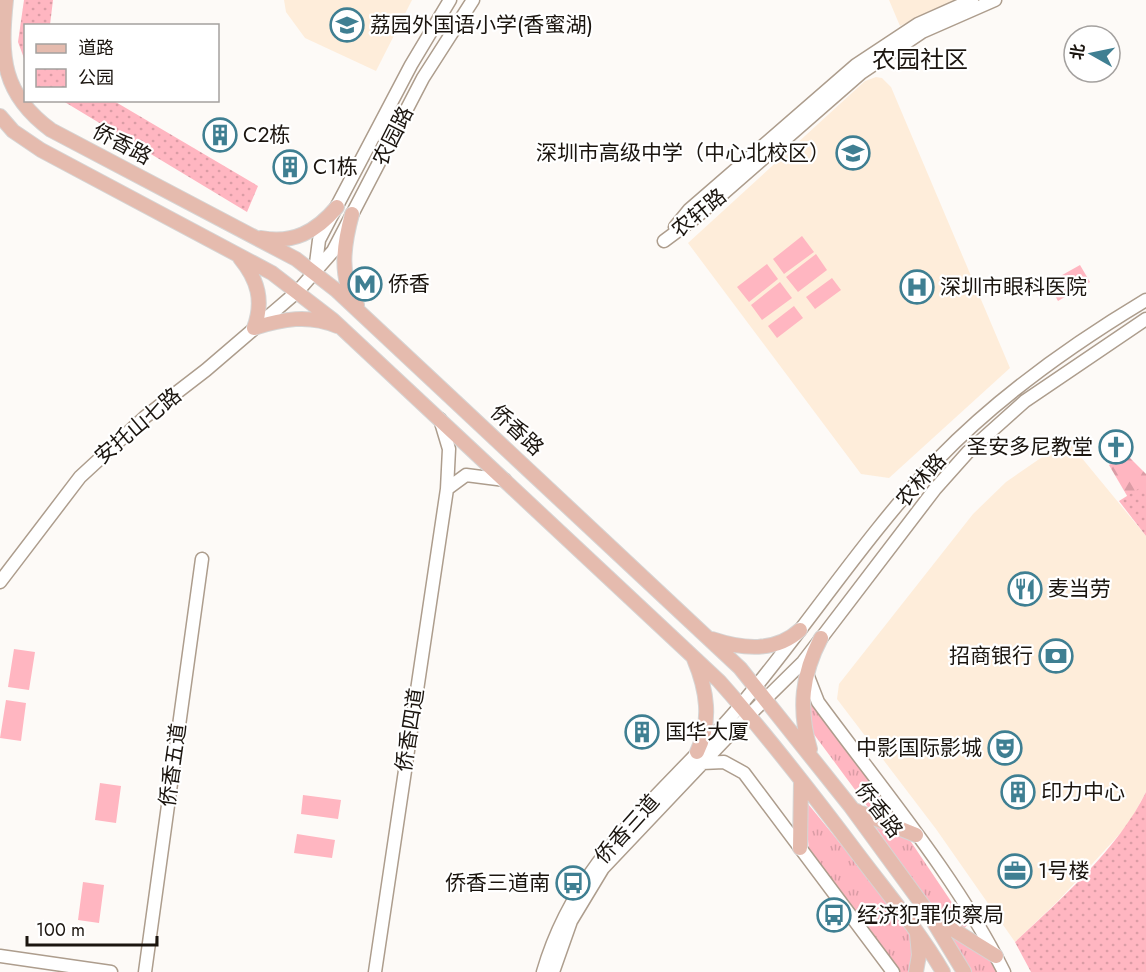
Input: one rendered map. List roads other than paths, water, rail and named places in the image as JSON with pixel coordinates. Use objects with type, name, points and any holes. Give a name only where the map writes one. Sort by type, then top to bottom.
[{"type":"main road","name":"侨香路","points":[[6,0],[2,55],[8,79],[18,100],[30,115],[51,130],[254,236],[315,272],[365,316],[756,685],[851,807],[927,911],[964,972]]},
{"type":"main road","name":"侨香路","points":[[0,116],[13,131],[41,150],[237,254],[298,291],[343,329],[692,654],[745,710],[917,932],[943,972]]},
{"type":"main road","points":[[254,236],[271,240],[300,237],[324,222],[337,207]]},
{"type":"main road","points":[[352,214],[346,236],[345,270],[353,300],[365,316]]},
{"type":"main road","points":[[237,254],[249,269],[257,287],[260,308],[254,328]]},
{"type":"main road","points":[[254,328],[299,318],[322,321],[343,329]]},
{"type":"main road","points":[[706,636],[739,647],[756,648],[785,641],[800,630]]},
{"type":"main road","points":[[812,756],[802,713],[806,673],[821,638]]},
{"type":"main road","points":[[692,654],[707,703],[700,758]]},
{"type":"main road","points":[[800,848],[801,781]]},
{"type":"main road","points":[[851,807],[864,815],[903,828],[916,835]]},
{"type":"main road","points":[[927,911],[996,956]]},
{"type":"main road","points":[[916,972],[919,955],[917,932]]},
{"type":"street","name":"农园路","points":[[315,272],[319,240],[411,65],[450,0]]},
{"type":"street","name":"农园路","points":[[298,291],[333,251],[423,78],[473,0]]},
{"type":"street","name":"农轩路","points":[[972,0],[918,24],[856,65],[688,210],[664,241],[694,218],[861,73],[922,32],[995,0]]},
{"type":"street","name":"安托山七路","points":[[0,582],[80,477],[145,417],[206,370],[298,291]]},
{"type":"street","name":"农林路","points":[[745,710],[756,685],[909,491],[967,431],[1002,399],[1056,359],[1146,300]]},
{"type":"street","name":"农林路","points":[[745,710],[766,698],[799,667],[935,489],[968,452],[1025,401],[1114,338],[1146,319]]},
{"type":"street","name":"侨香四道","points":[[375,972],[447,489],[449,449],[440,418]]},
{"type":"street","points":[[447,489],[455,480],[466,475],[505,480]]},
{"type":"street","name":"侨香五道","points":[[145,972],[202,559]]},
{"type":"street","points":[[806,673],[818,702],[916,835],[996,956],[1004,972]]},
{"type":"street","name":"侨香三道","points":[[553,972],[572,921],[603,868],[745,710]]},
{"type":"street","points":[[700,758],[724,762],[744,773],[893,972]]},
{"type":"street","name":"侨香三道","points":[[543,972],[561,922],[590,871],[613,842],[700,758]]},
{"type":"street","points":[[0,956],[111,972]]},
{"type":"street","points":[[0,964],[50,972]]},
{"type":"place","name":"荔园外国语小学(香蜜湖)","points":[[347,25]]},
{"type":"place","name":"C2栋","points":[[220,135]]},
{"type":"place","name":"深圳市高级中学（中心北校区）","points":[[853,153]]},
{"type":"place","name":"C1栋","points":[[290,167]]},
{"type":"place","name":"侨香","points":[[365,284]]},
{"type":"place","name":"深圳市眼科医院","points":[[917,287]]},
{"type":"place","name":"圣安多尼教堂","points":[[1116,447]]},
{"type":"place","name":"麦当劳","points":[[1025,589]]},
{"type":"place","name":"招商银行","points":[[1056,656]]},
{"type":"place","name":"国华大厦","points":[[642,732]]},
{"type":"place","name":"中影国际影城","points":[[1005,748]]},
{"type":"place","name":"印力中心","points":[[1018,792]]},
{"type":"place","name":"1号楼","points":[[1015,871]]},
{"type":"place","name":"侨香三道南","points":[[573,883]]},
{"type":"place","name":"经济犯罪侦察局","points":[[834,915]]},
{"type":"district","name":"农园社区","points":[[920,59]]}]
